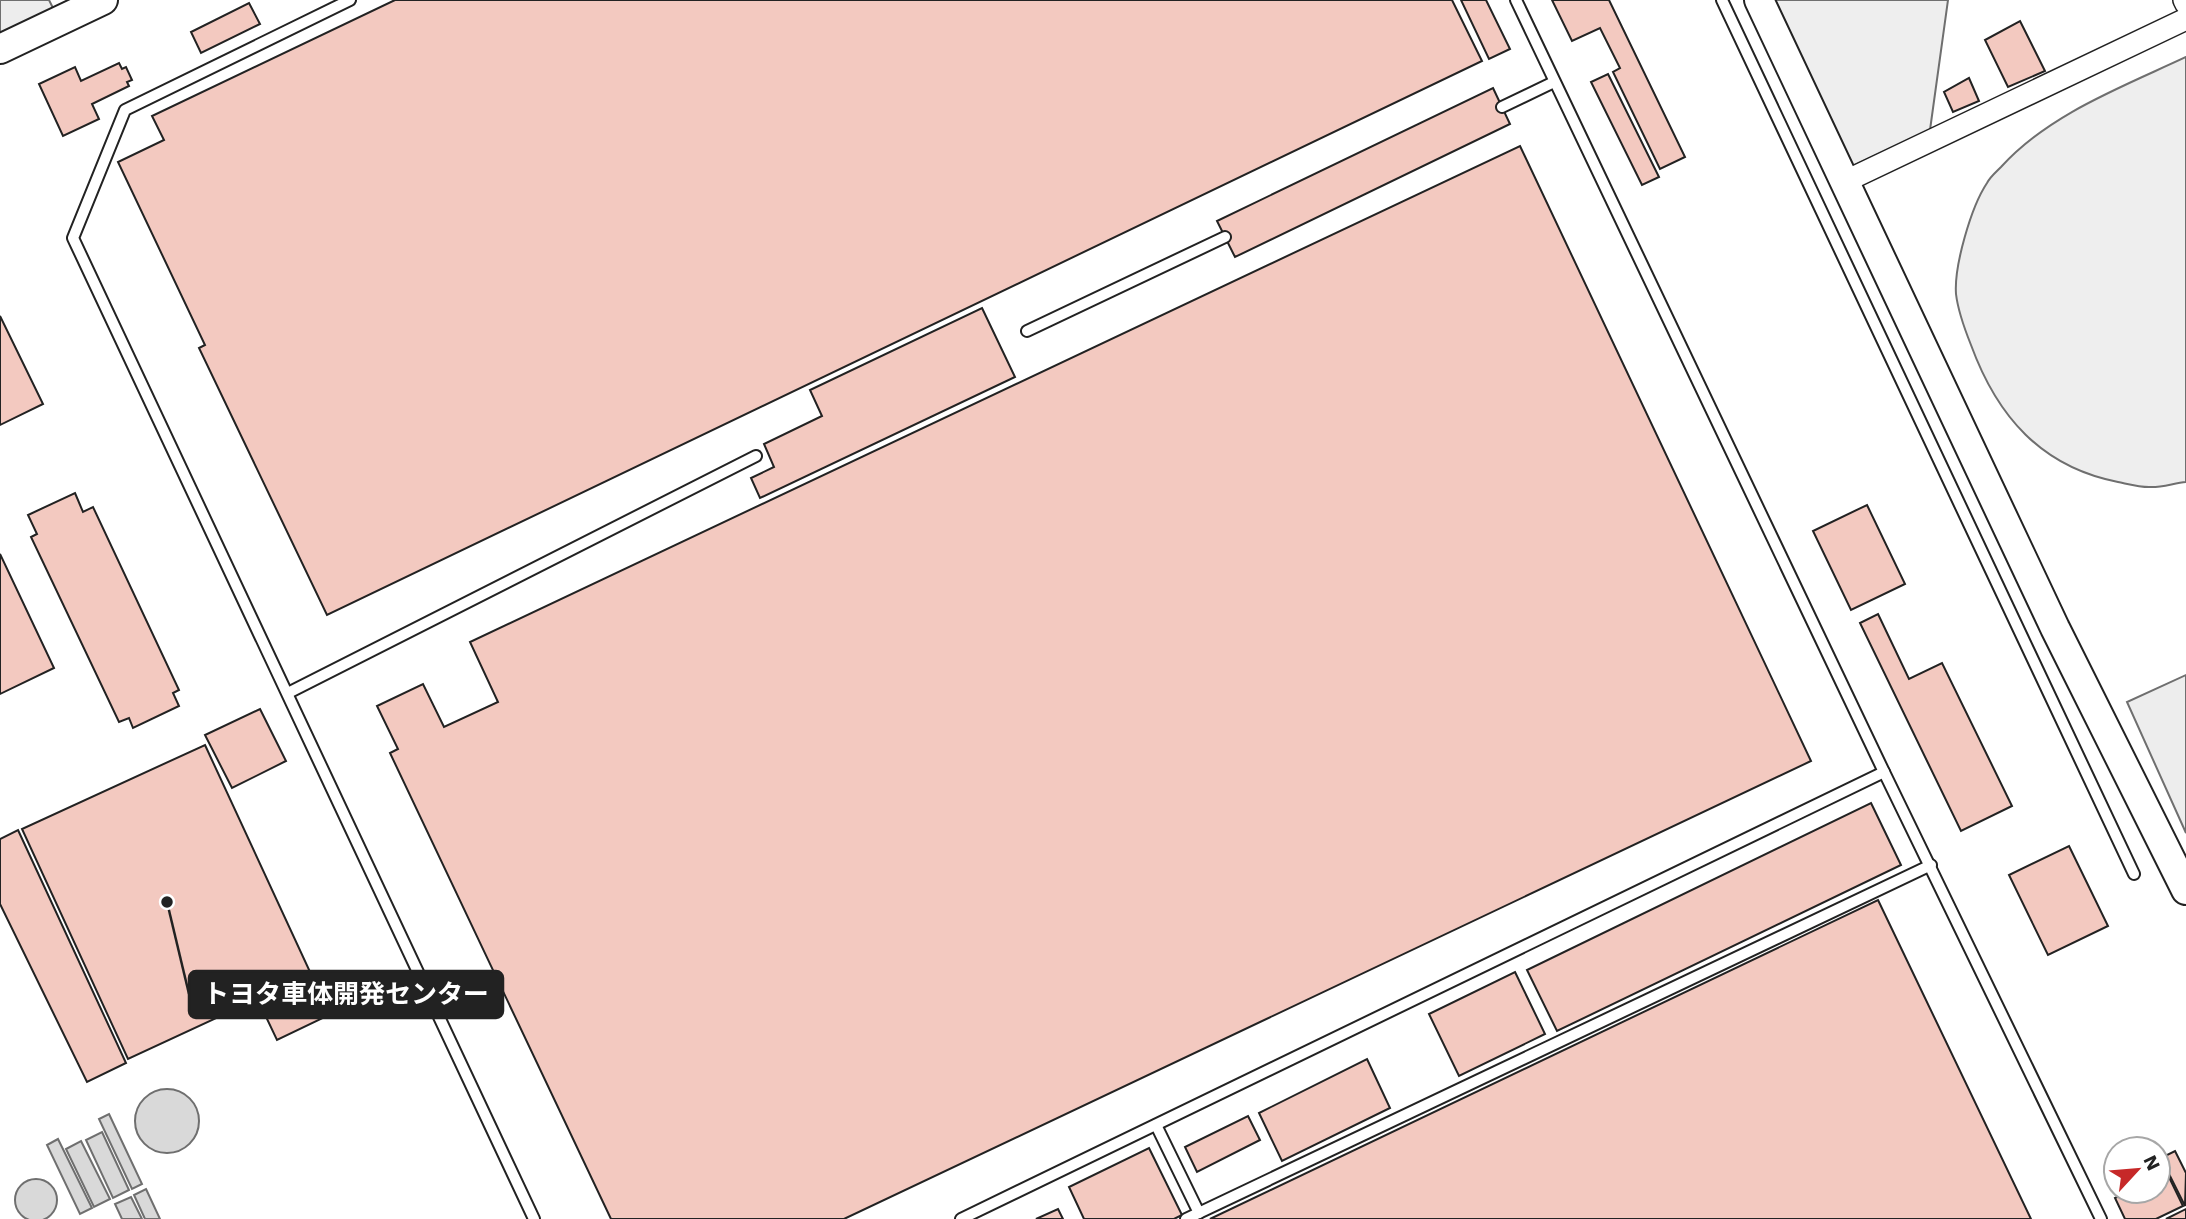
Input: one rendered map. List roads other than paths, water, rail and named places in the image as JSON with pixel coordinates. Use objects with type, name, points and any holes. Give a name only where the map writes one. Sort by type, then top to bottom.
[{"type":"street","points":[[0,49],[67,8],[103,0]]},
{"type":"street","points":[[1759,0],[2056,628],[2186,890]]},
{"type":"street","points":[[1846,181],[2186,19]]},
{"type":"lane","points":[[350,0],[125,110],[73,238],[534,1219]]},
{"type":"lane","points":[[1516,0],[1884,772],[2101,1219]]},
{"type":"lane","points":[[1722,0],[2134,874]]},
{"type":"lane","points":[[1502,107],[1554,82]]},
{"type":"lane","points":[[1027,331],[1225,237]]},
{"type":"lane","points":[[288,692],[755,456]]},
{"type":"lane","points":[[961,1219],[1884,772]]},
{"type":"lane","points":[[1186,1219],[1931,865]]},
{"type":"lane","points":[[1156,1125],[1199,1213]]},
{"type":"place","name":"トヨタ車体開発センター","points":[[167,902]]}]
